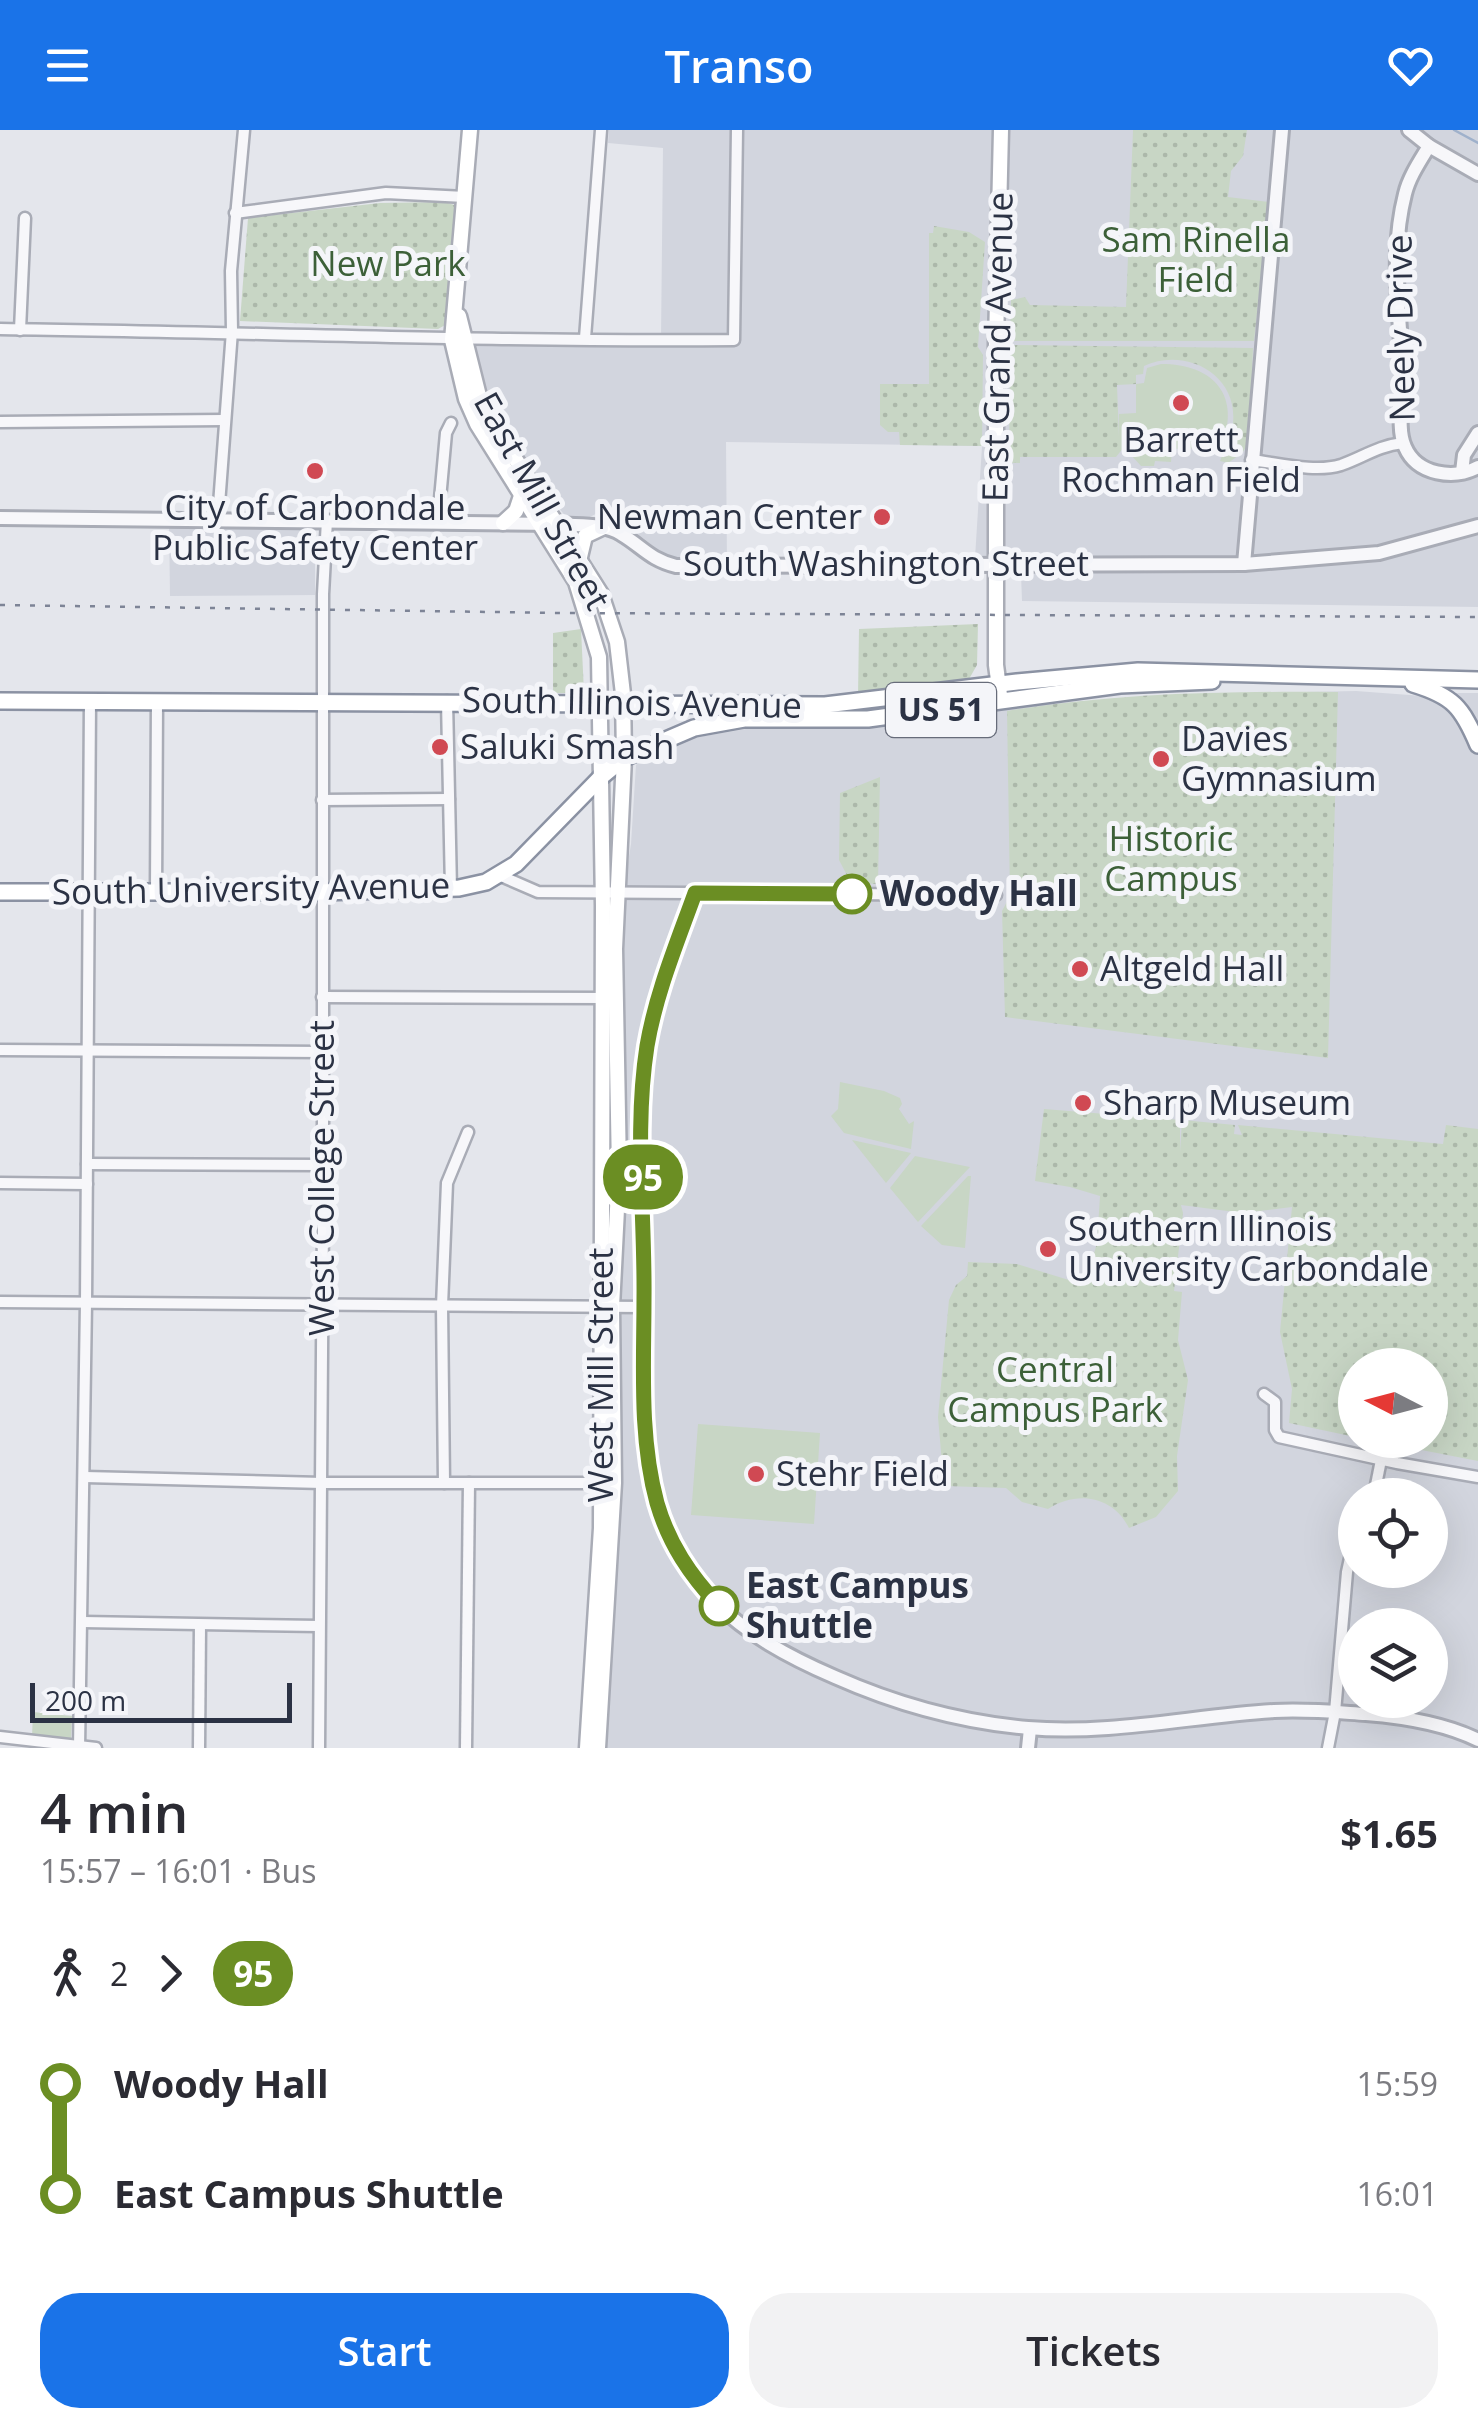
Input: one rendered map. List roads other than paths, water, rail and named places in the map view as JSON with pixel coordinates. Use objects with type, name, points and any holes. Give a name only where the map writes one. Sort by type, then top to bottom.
[{"type":"highway","name":"South Illinois Avenue","points":[[0,701],[624,701],[825,705],[1138,671],[1478,680]]},
{"type":"highway","name":"South Illinois Avenue","points":[[500,876],[624,758],[668,737],[728,722],[868,719],[1120,685],[1263,676]]},
{"type":"highway","points":[[1390,677],[1443,694],[1465,714],[1478,745]]},
{"type":"highway","name":"South University Avenue","points":[[0,892],[450,889],[500,876]]},
{"type":"main road","name":"East Mill Street","points":[[470,130],[455,301],[466,399],[538,524],[565,560],[584,601],[597,648],[601,701]]},
{"type":"main road","name":"East Grand Avenue","points":[[1001,130],[996,410],[996,665],[1001,701]]},
{"type":"main road","name":"East Mill Street","points":[[458,341],[492,422],[602,594],[616,642],[624,701]]},
{"type":"main road","points":[[504,523],[516,511],[522,496]]},
{"type":"main road","points":[[580,558],[585,536],[604,528]]},
{"type":"main road","name":"West Mill Street","points":[[598,1748],[608,1483],[605,1307],[618,1170],[601,701]]},
{"type":"main road","name":"West Mill Street","points":[[610,893],[624,758],[624,701]]},
{"type":"main road","name":"West Mill Street","points":[[587,1748],[608,1483]]},
{"type":"street","points":[[218,518],[232,331],[231,272],[244,130]]},
{"type":"street","points":[[585,338],[601,130]]},
{"type":"street","points":[[0,329],[232,331],[458,341],[516,337],[734,340],[736,130]]},
{"type":"street","points":[[1244,564],[1282,130]]},
{"type":"street","points":[[1409,130],[1478,174]]},
{"type":"street","name":"Neely Drive","points":[[1429,146],[1406,189],[1396,252],[1403,443],[1409,455],[1428,470],[1440,474],[1462,472],[1464,455],[1478,433]]},
{"type":"street","points":[[235,213],[386,193],[465,197]]},
{"type":"street","points":[[20,330],[24,218]]},
{"type":"street","points":[[0,422],[224,420]]},
{"type":"street","points":[[438,521],[446,433],[451,423]]},
{"type":"street","points":[[1251,460],[1325,467],[1403,443]]},
{"type":"street","points":[[1462,472],[1478,467]]},
{"type":"street","name":"South Washington Street","points":[[0,518],[558,524],[620,533],[654,560],[676,566],[1244,564],[1363,555],[1478,526]]},
{"type":"street","name":"West College Street","points":[[319,1748],[322,701],[327,520]]},
{"type":"street","points":[[80,1748],[90,701]]},
{"type":"street","points":[[156,892],[157,701]]},
{"type":"street","points":[[447,701],[450,889]]},
{"type":"street","points":[[322,800],[449,799]]},
{"type":"street","points":[[500,876],[538,892],[996,894]]},
{"type":"street","points":[[695,893],[654,1018],[643,1078],[646,1440],[650,1474],[675,1549],[712,1598],[750,1633],[778,1652],[871,1693],[936,1714],[1030,1728],[1124,1726],[1273,1711],[1335,1712],[1420,1720],[1478,1740]]},
{"type":"street","points":[[322,997],[609,998]]},
{"type":"street","points":[[0,1050],[322,1052]]},
{"type":"street","points":[[444,1483],[442,1306],[447,1183],[468,1132]]},
{"type":"street","points":[[87,1164],[323,1165]]},
{"type":"street","points":[[0,1184],[87,1184]]},
{"type":"street","points":[[0,1302],[644,1307]]},
{"type":"street","points":[[1264,1394],[1275,1402],[1275,1430],[1279,1437],[1478,1477]]},
{"type":"street","points":[[1377,1478],[1381,1460]]},
{"type":"street","points":[[85,1476],[322,1483],[608,1483]]},
{"type":"street","points":[[466,1748],[469,1483]]},
{"type":"street","points":[[1328,1748],[1335,1712],[1345,1588]]},
{"type":"street","points":[[83,1622],[319,1626]]},
{"type":"street","points":[[199,1748],[200,1625]]},
{"type":"street","points":[[1028,1748],[1030,1728]]},
{"type":"street","points":[[0,1736],[96,1748]]},
{"type":"waterway","points":[[1454,130],[1478,143]]},
{"type":"railway","points":[[0,605],[562,613],[1478,617]]},
{"type":"place","name":"Barrett Rochman Field","points":[[1181,403]]},
{"type":"place","name":"City of Carbondale Public Safety Center","points":[[315,471]]},
{"type":"place","name":"Newman Center","points":[[882,517]]},
{"type":"place","name":"Saluki Smash","points":[[440,747]]},
{"type":"place","name":"Davies Gymnasium","points":[[1161,759]]},
{"type":"place","name":"Woody Hall","points":[[852,894]]},
{"type":"place","name":"Altgeld Hall","points":[[1080,969]]},
{"type":"place","name":"Sharp Museum","points":[[1083,1103]]},
{"type":"place","name":"Southern Illinois University Carbondale","points":[[1048,1249]]},
{"type":"place","name":"Stehr Field","points":[[756,1474]]},
{"type":"place","name":"East Campus Shuttle","points":[[719,1606]]},
{"type":"park label","name":"Sam Rinella Field","points":[[1196,260]]},
{"type":"park label","name":"New Park","points":[[388,264]]},
{"type":"park label","name":"Historic Campus","points":[[1171,859]]},
{"type":"park label","name":"Central Campus Park","points":[[1055,1390]]}]
